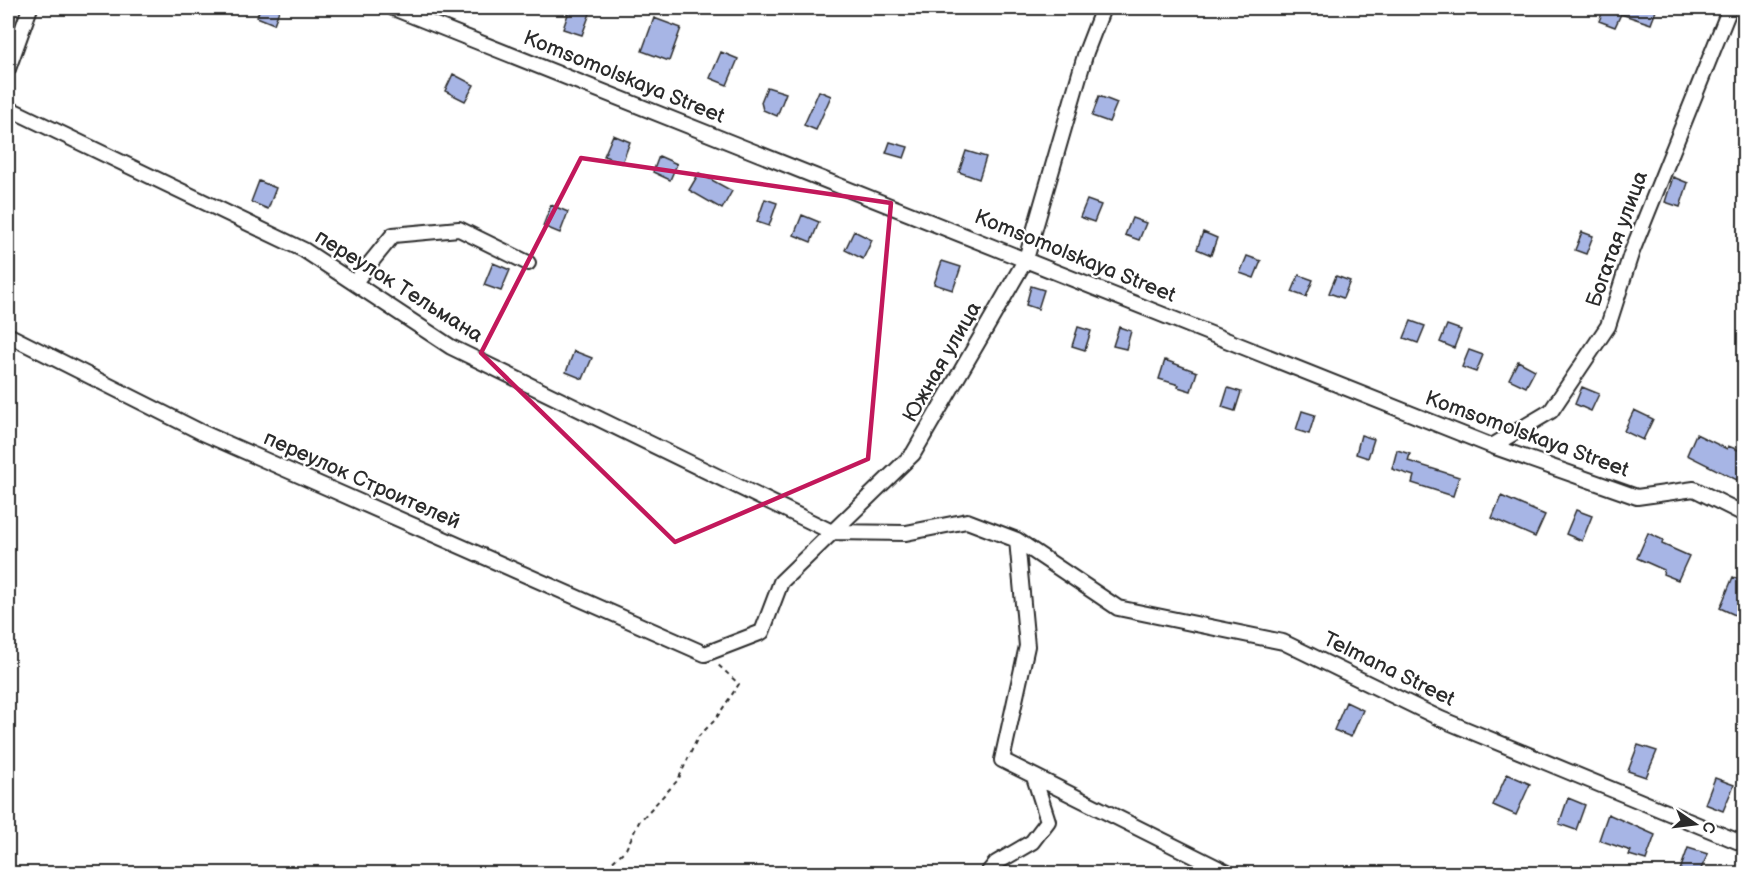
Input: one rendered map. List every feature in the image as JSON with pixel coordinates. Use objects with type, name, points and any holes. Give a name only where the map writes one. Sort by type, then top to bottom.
[{"type":"street","points":[[8,69],[30,8]]},
{"type":"street","name":"Komsomolskaya Street","points":[[393,8],[1492,446],[1637,497],[1694,489],[1744,514]]},
{"type":"street","name":"Южная улица","points":[[705,654],[762,632],[781,582],[913,454],[1026,259],[1086,52],[1103,8]]},
{"type":"street","name":"Богатая улица","points":[[1492,446],[1551,411],[1608,326],[1631,254],[1730,8]]},
{"type":"street","name":"переулок Тельмана","points":[[8,108],[304,250],[451,346],[832,532]]},
{"type":"street","points":[[354,283],[393,235],[459,229],[528,263]]},
{"type":"street","name":"переулок Строителей","points":[[8,335],[201,432],[705,654]]},
{"type":"street","name":"Telmana Street","points":[[832,532],[906,533],[967,521],[1017,540],[1118,608],[1283,642],[1441,718],[1744,844]]},
{"type":"street","points":[[1017,540],[1027,646],[1002,760],[1230,873]]},
{"type":"street","points":[[987,873],[996,863],[1032,842],[1048,821],[1034,777]]},
{"type":"path","points":[[600,873],[626,849],[639,822],[678,780],[698,737],[715,720],[739,684],[705,654]]},
{"type":"highlighted area","points":[[581,158],[891,203],[868,459],[675,542],[481,353]]},
{"type":"building","points":[[260,8],[280,8],[274,24],[257,17]]},
{"type":"building","points":[[570,8],[592,8],[582,35],[563,29]]},
{"type":"building","points":[[1608,8],[1657,8],[1651,24],[1621,14],[1615,27],[1599,21],[1604,9],[1608,11]]},
{"type":"building","points":[[654,18],[681,28],[669,61],[642,51]]},
{"type":"building","points":[[721,52],[738,59],[727,85],[710,78]]},
{"type":"building","points":[[453,74],[474,85],[465,101],[445,91]]},
{"type":"building","points":[[767,87],[786,93],[777,116],[763,110],[761,102]]},
{"type":"building","points":[[819,91],[831,96],[816,130],[804,125]]},
{"type":"building","points":[[1099,96],[1117,103],[1109,122],[1092,116]]},
{"type":"building","points":[[613,135],[630,142],[622,163],[604,156]]},
{"type":"building","points":[[890,142],[908,147],[904,158],[886,153]]},
{"type":"building","points":[[966,151],[986,157],[979,179],[959,172]]},
{"type":"building","points":[[659,156],[677,164],[670,180],[653,172]]},
{"type":"building","points":[[699,173],[732,191],[722,209],[689,190]]},
{"type":"building","points":[[1673,177],[1688,183],[1680,207],[1665,202]]},
{"type":"building","points":[[259,181],[276,188],[268,209],[251,202]]},
{"type":"building","points":[[765,199],[777,203],[769,226],[757,222]]},
{"type":"building","points":[[1087,200],[1101,205],[1094,222],[1080,217]]},
{"type":"building","points":[[551,205],[568,212],[560,233],[543,226]]},
{"type":"building","points":[[802,215],[819,222],[811,242],[794,235]]},
{"type":"building","points":[[1132,218],[1146,223],[1139,240],[1125,235]]},
{"type":"building","points":[[854,231],[872,240],[863,259],[845,250]]},
{"type":"building","points":[[1203,232],[1217,238],[1211,255],[1197,249]]},
{"type":"building","points":[[1582,232],[1593,236],[1586,254],[1575,250]]},
{"type":"building","points":[[1247,256],[1261,261],[1254,278],[1240,273]]},
{"type":"building","points":[[942,261],[961,267],[953,290],[934,284]]},
{"type":"building","points":[[493,263],[510,270],[501,291],[484,285]]},
{"type":"building","points":[[1299,275],[1313,280],[1306,297],[1292,292]]},
{"type":"building","points":[[1336,276],[1350,281],[1343,298],[1329,293]]},
{"type":"building","points":[[1031,286],[1044,290],[1038,309],[1026,305]]},
{"type":"building","points":[[1411,321],[1425,326],[1418,343],[1404,338]]},
{"type":"building","points":[[1447,325],[1461,330],[1454,348],[1440,342]]},
{"type":"building","points":[[1078,327],[1091,331],[1085,350],[1072,346]]},
{"type":"building","points":[[1119,327],[1131,331],[1126,349],[1113,346]]},
{"type":"building","points":[[1469,350],[1483,355],[1476,372],[1462,367]]},
{"type":"building","points":[[574,351],[592,358],[583,379],[566,372]]},
{"type":"building","points":[[1165,360],[1197,372],[1191,391],[1159,379]]},
{"type":"building","points":[[1518,361],[1535,370],[1526,387],[1509,379]]},
{"type":"building","points":[[1582,387],[1599,394],[1591,411],[1575,404]]},
{"type":"building","points":[[1228,388],[1241,392],[1235,411],[1222,407]]},
{"type":"building","points":[[1634,410],[1653,419],[1643,440],[1624,431]]},
{"type":"building","points":[[1302,411],[1315,415],[1309,434],[1296,430]]},
{"type":"building","points":[[1696,434],[1727,449],[1728,446],[1744,452],[1744,463],[1737,480],[1687,455]]},
{"type":"building","points":[[1361,435],[1374,439],[1368,458],[1356,454]]},
{"type":"building","points":[[1397,450],[1410,454],[1408,461],[1459,477],[1453,496],[1412,483],[1414,476],[1392,469]]},
{"type":"building","points":[[1501,496],[1545,515],[1535,537],[1492,518]]},
{"type":"building","points":[[1576,510],[1592,516],[1582,541],[1566,534]]},
{"type":"building","points":[[1648,533],[1663,540],[1662,544],[1689,556],[1678,580],[1663,574],[1664,570],[1637,558]]},
{"type":"building","points":[[1733,577],[1744,582],[1744,619],[1720,608]]},
{"type":"building","points":[[1346,702],[1363,710],[1351,737],[1334,730]]},
{"type":"building","points":[[1638,745],[1657,751],[1646,777],[1628,771]]},
{"type":"building","points":[[1507,774],[1530,784],[1516,815],[1493,805]]},
{"type":"building","points":[[1715,778],[1734,785],[1723,811],[1705,804]]},
{"type":"building","points":[[1568,798],[1585,805],[1576,830],[1559,824]]},
{"type":"building","points":[[1608,814],[1655,835],[1646,860],[1629,855],[1631,851],[1599,840]]},
{"type":"building","points":[[1688,848],[1708,854],[1699,873],[1679,873]]}]
